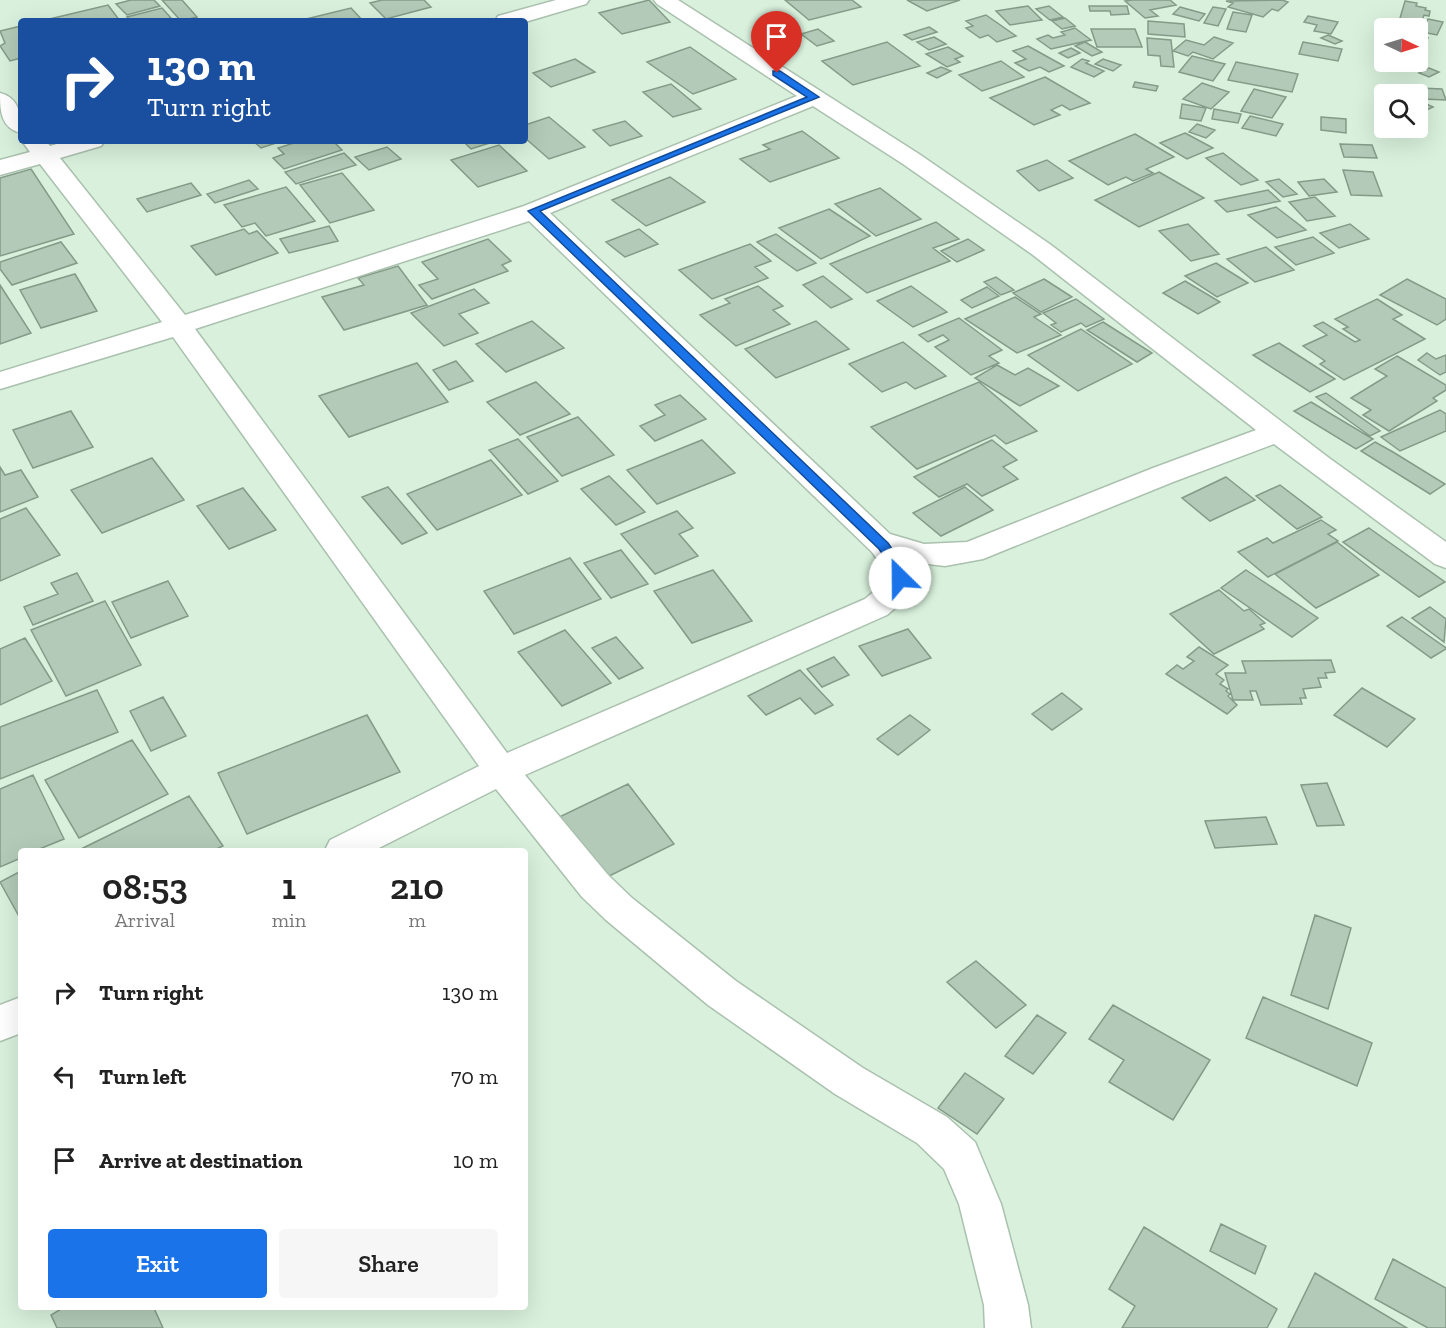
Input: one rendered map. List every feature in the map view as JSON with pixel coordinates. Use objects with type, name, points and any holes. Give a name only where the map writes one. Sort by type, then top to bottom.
[{"type":"street","points":[[516,18],[579,0]]},
{"type":"street","points":[[664,0],[911,159],[1042,250],[1277,433],[1446,557]]},
{"type":"street","points":[[0,381],[179,326],[533,211],[814,97]]},
{"type":"street","points":[[0,100],[18,122]]},
{"type":"street","points":[[0,168],[39,148],[70,144]]},
{"type":"street","points":[[39,148],[179,326],[501,771],[559,843],[619,909],[722,993],[849,1081],[932,1130],[947,1141],[960,1156],[980,1204],[1006,1305],[1008,1328]]},
{"type":"street","points":[[347,848],[501,771],[876,607],[894,592],[900,573],[893,557],[879,541],[533,211]]},
{"type":"street","points":[[879,541],[919,555],[939,557],[972,552],[1163,475],[1277,433]]},
{"type":"street","points":[[0,1024],[18,1015]]},
{"type":"building","points":[[131,0],[154,0],[160,6],[127,15],[116,4]]},
{"type":"building","points":[[162,0],[182,0],[197,17],[178,18]]},
{"type":"building","points":[[382,0],[424,0],[431,7],[385,18],[370,3]]},
{"type":"building","points":[[649,0],[670,22],[622,34],[599,13]]},
{"type":"building","points":[[785,0],[852,0],[861,7],[809,20]]},
{"type":"building","points":[[907,0],[960,0],[927,11]]},
{"type":"building","points":[[1170,0],[1176,5],[1150,10],[1158,16],[1145,18],[1125,1]]},
{"type":"building","points":[[1282,0],[1288,2],[1278,11],[1272,9],[1263,17],[1228,7],[1233,3],[1226,1]]},
{"type":"building","points":[[1405,1],[1417,3],[1416,6],[1430,11],[1429,16],[1424,15],[1423,18],[1400,18]]},
{"type":"building","points":[[108,5],[118,18],[54,18]]},
{"type":"building","points":[[1028,6],[1042,20],[1010,25],[996,11]]},
{"type":"building","points":[[1049,6],[1063,17],[1050,20],[1036,9]]},
{"type":"building","points":[[1089,6],[1127,6],[1129,14],[1111,15],[1110,11],[1090,11]]},
{"type":"building","points":[[1180,7],[1205,14],[1199,21],[1173,14]]},
{"type":"building","points":[[1213,7],[1226,9],[1218,26],[1204,23]]},
{"type":"building","points":[[162,8],[171,18],[128,18]]},
{"type":"building","points":[[351,8],[360,18],[310,18]]},
{"type":"building","points":[[1233,12],[1252,15],[1246,32],[1227,29]]},
{"type":"building","points":[[986,15],[1016,36],[997,42],[988,35],[980,38],[966,28],[973,26],[966,21]]},
{"type":"building","points":[[1308,16],[1338,22],[1331,34],[1314,31],[1317,25],[1304,22]]},
{"type":"building","points":[[1065,18],[1075,26],[1062,29],[1052,21]]},
{"type":"building","points":[[1428,19],[1443,22],[1437,35],[1428,33]]},
{"type":"building","points":[[1148,21],[1184,24],[1185,37],[1148,34]]},
{"type":"building","points":[[18,27],[18,59],[10,61],[0,46],[5,43],[0,31]]},
{"type":"building","points":[[929,27],[937,32],[912,40],[904,35]]},
{"type":"building","points":[[1075,28],[1091,40],[1051,49],[1037,39],[1048,35],[1053,38],[1065,35],[1061,32]]},
{"type":"building","points":[[818,29],[834,41],[817,46],[801,34]]},
{"type":"building","points":[[1091,29],[1135,29],[1142,47],[1097,47]]},
{"type":"building","points":[[1328,35],[1342,41],[1335,44],[1321,38]]},
{"type":"building","points":[[934,37],[946,44],[929,50],[917,42]]},
{"type":"building","points":[[1214,37],[1233,43],[1213,59],[1193,52],[1188,56],[1173,51],[1186,40],[1204,45]]},
{"type":"building","points":[[1147,38],[1171,40],[1174,67],[1161,66],[1160,56],[1148,55]]},
{"type":"building","points":[[887,42],[920,66],[853,85],[822,61]]},
{"type":"building","points":[[1085,42],[1102,52],[1092,56],[1075,46]]},
{"type":"building","points":[[1303,42],[1342,49],[1338,61],[1299,54]]},
{"type":"building","points":[[1028,46],[1064,66],[1049,72],[1040,67],[1029,71],[1015,63],[1026,59],[1013,51]]},
{"type":"building","points":[[690,47],[736,79],[693,94],[647,62]]},
{"type":"building","points":[[948,47],[963,56],[955,59],[960,62],[947,67],[926,54]]},
{"type":"building","points":[[1071,48],[1080,53],[1068,58],[1059,53]]},
{"type":"building","points":[[1192,56],[1225,64],[1213,81],[1179,72]]},
{"type":"building","points":[[575,59],[595,72],[551,87],[533,73]]},
{"type":"building","points":[[1082,59],[1104,71],[1094,77],[1071,67]]},
{"type":"building","points":[[1103,59],[1121,65],[1113,71],[1095,64]]},
{"type":"building","points":[[1001,61],[1024,77],[982,91],[959,75]]},
{"type":"building","points":[[1236,62],[1298,74],[1292,92],[1228,80]]},
{"type":"building","points":[[941,67],[951,71],[937,78],[927,73]]},
{"type":"building","points":[[1428,68],[1439,72],[1429,77],[1419,73],[1428,72]]},
{"type":"building","points":[[1045,77],[1090,103],[1070,110],[1062,105],[1051,110],[1060,115],[1034,125],[990,98]]},
{"type":"building","points":[[1135,82],[1158,86],[1156,91],[1133,87]]},
{"type":"building","points":[[1202,83],[1229,92],[1211,109],[1183,99]]},
{"type":"building","points":[[671,84],[701,109],[673,117],[643,92]]},
{"type":"building","points":[[1428,88],[1442,89],[1446,100],[1428,99]]},
{"type":"building","points":[[1254,89],[1286,97],[1272,118],[1241,111]]},
{"type":"building","points":[[1182,104],[1206,108],[1201,121],[1180,118]]},
{"type":"building","points":[[1214,109],[1241,114],[1238,123],[1212,119]]},
{"type":"building","points":[[1250,116],[1283,124],[1276,136],[1242,128]]},
{"type":"building","points":[[549,117],[585,147],[549,159],[528,141],[528,124]]},
{"type":"building","points":[[1321,117],[1346,119],[1346,133],[1321,130]]},
{"type":"building","points":[[625,121],[642,136],[610,146],[593,130]]},
{"type":"building","points":[[1197,124],[1215,130],[1206,138],[1189,132]]},
{"type":"building","points":[[802,131],[839,158],[770,182],[740,159],[770,149],[763,145]]},
{"type":"building","points":[[1185,133],[1213,148],[1187,159],[1160,143]]},
{"type":"building","points":[[1135,134],[1174,157],[1146,169],[1153,173],[1133,181],[1126,177],[1108,185],[1069,161]]},
{"type":"building","points":[[256,144],[273,144],[261,148]]},
{"type":"building","points":[[291,144],[336,144],[342,150],[284,169],[273,158],[284,154],[278,148]]},
{"type":"building","points":[[466,144],[487,144],[471,149]]},
{"type":"building","points":[[1340,144],[1372,145],[1377,158],[1344,157]]},
{"type":"building","points":[[499,145],[527,171],[478,187],[451,160]]},
{"type":"building","points":[[387,147],[401,159],[369,170],[355,157]]},
{"type":"building","points":[[344,153],[356,165],[296,184],[285,172]]},
{"type":"building","points":[[1223,153],[1258,180],[1241,185],[1206,158]]},
{"type":"building","points":[[1047,160],[1073,178],[1039,191],[1017,171]]},
{"type":"building","points":[[31,169],[74,234],[0,256],[0,178]]},
{"type":"building","points":[[1343,170],[1373,172],[1382,196],[1351,195]]},
{"type":"building","points":[[1159,172],[1204,198],[1139,227],[1095,200]]},
{"type":"building","points":[[342,173],[374,210],[330,223],[300,185]]},
{"type":"building","points":[[670,177],[705,202],[646,226],[612,200]]},
{"type":"building","points":[[1279,179],[1297,194],[1283,197],[1266,182]]},
{"type":"building","points":[[1324,179],[1337,192],[1309,196],[1298,182]]},
{"type":"building","points":[[249,180],[258,189],[215,203],[207,194]]},
{"type":"building","points":[[191,183],[201,195],[147,212],[137,199]]},
{"type":"building","points":[[286,187],[315,221],[266,236],[255,223],[242,227],[224,205]]},
{"type":"building","points":[[880,188],[921,219],[876,236],[835,204]]},
{"type":"building","points":[[1268,190],[1280,201],[1227,212],[1215,201]]},
{"type":"building","points":[[1315,197],[1335,216],[1307,221],[1289,202]]},
{"type":"building","points":[[1276,207],[1306,230],[1277,238],[1248,215]]},
{"type":"building","points":[[829,209],[870,236],[821,259],[779,228]]},
{"type":"building","points":[[936,222],[959,239],[933,248],[950,261],[867,293],[830,264]]},
{"type":"building","points":[[1188,224],[1219,254],[1191,261],[1159,231]]},
{"type":"building","points":[[1350,224],[1369,239],[1339,248],[1320,233]]},
{"type":"building","points":[[329,226],[338,241],[289,253],[280,239]]},
{"type":"building","points":[[244,229],[249,234],[257,231],[278,253],[216,275],[191,246]]},
{"type":"building","points":[[639,229],[658,244],[625,257],[606,242]]},
{"type":"building","points":[[776,234],[816,263],[797,271],[757,242]]},
{"type":"building","points":[[1313,237],[1334,253],[1296,265],[1275,247]]},
{"type":"building","points":[[488,239],[511,261],[502,265],[508,271],[432,299],[419,285],[438,279],[422,262]]},
{"type":"building","points":[[968,239],[984,250],[957,262],[941,251]]},
{"type":"building","points":[[61,242],[77,263],[12,285],[0,269],[0,262]]},
{"type":"building","points":[[750,244],[771,261],[755,267],[768,278],[712,299],[679,270]]},
{"type":"building","points":[[1266,247],[1294,270],[1255,282],[1227,259]]},
{"type":"building","points":[[1216,263],[1248,283],[1217,297],[1185,276]]},
{"type":"building","points":[[398,266],[427,305],[344,330],[322,297],[364,285],[358,278]]},
{"type":"building","points":[[75,274],[97,311],[41,328],[20,290]]},
{"type":"building","points":[[823,276],[852,299],[831,308],[803,285]]},
{"type":"building","points":[[996,277],[1014,290],[1001,295],[984,282]]},
{"type":"building","points":[[1044,279],[1072,297],[1041,312],[1013,293]]},
{"type":"building","points":[[1407,279],[1446,299],[1446,319],[1437,325],[1380,295]]},
{"type":"building","points":[[1185,281],[1220,302],[1198,314],[1163,293]]},
{"type":"building","points":[[0,285],[31,333],[0,344]]},
{"type":"building","points":[[758,286],[783,306],[773,310],[790,324],[736,346],[700,315],[730,303],[725,299]]},
{"type":"building","points":[[911,286],[947,312],[913,327],[877,301]]},
{"type":"building","points":[[987,287],[999,296],[972,308],[961,300]]},
{"type":"building","points":[[474,289],[489,303],[459,314],[478,333],[444,346],[411,313]]},
{"type":"building","points":[[1015,297],[1041,314],[1034,317],[1061,335],[1017,353],[965,319]]},
{"type":"building","points":[[1076,299],[1104,319],[1086,327],[1081,323],[1061,332],[1051,325],[1056,323],[1043,313]]},
{"type":"building","points":[[1377,299],[1402,315],[1393,319],[1425,339],[1344,380],[1320,364],[1325,361],[1303,346],[1327,335],[1314,326],[1323,322],[1355,342],[1360,340],[1343,329],[1348,327],[1335,319]]},
{"type":"building","points":[[959,318],[1002,350],[989,356],[999,363],[971,375],[935,347],[949,340],[943,335],[928,342],[919,335]]},
{"type":"building","points":[[532,321],[564,348],[506,372],[476,344]]},
{"type":"building","points":[[816,321],[849,349],[776,378],[745,349]]},
{"type":"building","points":[[1103,322],[1152,353],[1137,362],[1087,330]]},
{"type":"building","points":[[1081,329],[1132,364],[1078,391],[1028,355]]},
{"type":"building","points":[[903,342],[946,376],[915,389],[906,382],[882,392],[849,364]]},
{"type":"building","points":[[1279,343],[1335,379],[1310,392],[1253,355]]},
{"type":"building","points":[[1427,353],[1436,359],[1446,355],[1446,372],[1440,375],[1418,360]]},
{"type":"building","points":[[1397,356],[1446,385],[1446,390],[1433,398],[1437,401],[1389,431],[1363,415],[1371,410],[1351,398],[1387,376],[1375,369]]},
{"type":"building","points":[[456,361],[473,381],[449,390],[433,370]]},
{"type":"building","points":[[417,363],[448,402],[349,437],[319,396]]},
{"type":"building","points":[[997,365],[1015,375],[1028,368],[1059,386],[1020,406],[975,378]]},
{"type":"building","points":[[536,382],[570,414],[520,435],[487,402]]},
{"type":"building","points":[[979,382],[1037,431],[1006,444],[995,435],[917,469],[871,427]]},
{"type":"building","points":[[1326,393],[1380,431],[1370,436],[1316,397]]},
{"type":"building","points":[[680,395],[706,419],[655,441],[640,426],[665,415],[655,405]]},
{"type":"building","points":[[1311,402],[1373,439],[1356,449],[1294,411]]},
{"type":"building","points":[[1440,410],[1446,414],[1446,431],[1400,451],[1381,437]]},
{"type":"building","points":[[71,411],[93,447],[33,468],[13,430]]},
{"type":"building","points":[[578,417],[614,455],[562,476],[527,437]]},
{"type":"building","points":[[518,439],[558,481],[528,494],[489,450]]},
{"type":"building","points":[[702,440],[735,473],[657,504],[627,470]]},
{"type":"building","points":[[992,440],[1017,460],[1003,467],[1018,479],[982,496],[967,484],[939,497],[914,477]]},
{"type":"building","points":[[1375,442],[1445,484],[1430,494],[1361,451]]},
{"type":"building","points":[[152,458],[184,500],[102,533],[71,490]]},
{"type":"building","points":[[491,460],[522,495],[437,530],[407,494]]},
{"type":"building","points":[[0,467],[5,475],[21,470],[38,497],[0,512]]},
{"type":"building","points":[[609,476],[645,512],[616,525],[581,489]]},
{"type":"building","points":[[1226,477],[1255,500],[1210,521],[1182,498]]},
{"type":"building","points":[[1280,485],[1322,517],[1297,529],[1256,496]]},
{"type":"building","points":[[388,487],[427,533],[402,544],[362,497]]},
{"type":"building","points":[[965,487],[993,510],[941,536],[913,513]]},
{"type":"building","points":[[243,488],[276,530],[229,549],[197,506]]},
{"type":"building","points":[[26,508],[60,555],[0,581],[0,519]]},
{"type":"building","points":[[677,511],[693,528],[679,534],[698,556],[655,574],[621,534]]},
{"type":"building","points":[[1321,520],[1336,530],[1328,534],[1338,541],[1268,577],[1238,552],[1267,538],[1273,543]]},
{"type":"building","points":[[1369,528],[1445,582],[1419,597],[1343,542]]},
{"type":"building","points":[[1337,542],[1379,575],[1316,608],[1275,574]]},
{"type":"building","points":[[621,550],[648,584],[611,598],[584,563]]},
{"type":"building","points":[[570,558],[601,599],[514,634],[484,591]]},
{"type":"building","points":[[713,570],[752,621],[692,643],[654,591]]},
{"type":"building","points":[[1246,570],[1318,618],[1292,637],[1221,588]]},
{"type":"building","points":[[77,573],[93,601],[33,625],[24,607],[58,594],[51,583]]},
{"type":"building","points":[[168,581],[188,616],[131,638],[112,602]]},
{"type":"building","points":[[1219,590],[1244,611],[1249,609],[1265,623],[1260,625],[1264,629],[1214,654],[1170,614]]},
{"type":"building","points":[[105,601],[141,665],[66,696],[31,630]]},
{"type":"building","points":[[1430,607],[1446,619],[1444,642],[1412,618]]},
{"type":"building","points":[[1402,617],[1446,649],[1431,658],[1387,626]]},
{"type":"building","points":[[908,629],[931,658],[882,676],[859,646]]},
{"type":"building","points":[[565,630],[611,683],[562,706],[518,652]]},
{"type":"building","points":[[616,637],[643,668],[619,679],[592,648]]},
{"type":"building","points":[[25,638],[52,681],[0,705],[0,649]]},
{"type":"building","points":[[1199,647],[1228,665],[1216,674],[1224,680],[1220,684],[1228,689],[1226,691],[1230,694],[1228,696],[1237,705],[1227,714],[1166,674],[1177,665],[1183,669],[1194,661],[1187,657]]},
{"type":"building","points":[[834,657],[849,675],[822,687],[807,669]]},
{"type":"building","points":[[1331,660],[1335,672],[1325,673],[1327,678],[1318,678],[1321,687],[1303,689],[1306,698],[1300,698],[1302,704],[1261,705],[1256,691],[1250,691],[1253,700],[1233,700],[1225,673],[1246,673],[1242,661]]},
{"type":"building","points":[[800,670],[833,705],[815,714],[800,698],[766,715],[748,696]]},
{"type":"building","points":[[1362,688],[1415,719],[1387,747],[1334,715]]},
{"type":"building","points":[[97,690],[118,732],[0,779],[0,727]]},
{"type":"building","points":[[1062,693],[1082,709],[1052,730],[1032,714]]},
{"type":"building","points":[[163,697],[186,736],[151,751],[130,711]]},
{"type":"building","points":[[367,715],[400,772],[247,834],[218,773]]},
{"type":"building","points":[[910,715],[930,730],[898,755],[877,739]]},
{"type":"building","points":[[132,740],[168,794],[79,838],[45,780]]},
{"type":"building","points":[[33,775],[64,839],[42,848],[18,848],[18,859],[0,867],[0,789]]},
{"type":"building","points":[[1327,783],[1344,825],[1317,826],[1301,785]]},
{"type":"building","points":[[628,784],[674,844],[595,883],[551,821]]},
{"type":"building","points":[[189,796],[223,846],[218,848],[83,848]]},
{"type":"building","points":[[1266,817],[1277,844],[1215,848],[1205,821]]},
{"type":"building","points":[[18,873],[18,915],[0,882]]},
{"type":"building","points":[[1315,915],[1351,928],[1328,1009],[1291,995]]},
{"type":"building","points":[[976,961],[1026,1005],[996,1028],[947,982]]},
{"type":"building","points":[[1263,997],[1372,1043],[1357,1086],[1246,1038]]},
{"type":"building","points":[[1113,1005],[1210,1060],[1173,1120],[1109,1082],[1124,1060],[1089,1039]]},
{"type":"building","points":[[1037,1015],[1066,1033],[1033,1074],[1005,1056]]},
{"type":"building","points":[[965,1073],[1004,1099],[977,1134],[938,1108]]},
{"type":"building","points":[[1221,1224],[1266,1246],[1255,1274],[1210,1251]]},
{"type":"building","points":[[1144,1227],[1277,1309],[1267,1328],[1122,1328],[1135,1306],[1109,1289]]},
{"type":"building","points":[[1393,1259],[1446,1288],[1446,1328],[1428,1328],[1375,1299]]},
{"type":"building","points":[[1315,1273],[1407,1328],[1288,1328]]},
{"type":"building","points":[[59,1310],[155,1310],[163,1328],[57,1328],[51,1315]]},
{"type":"route","points":[[777,73],[814,97],[533,211],[884,546],[900,569],[900,578]]}]
